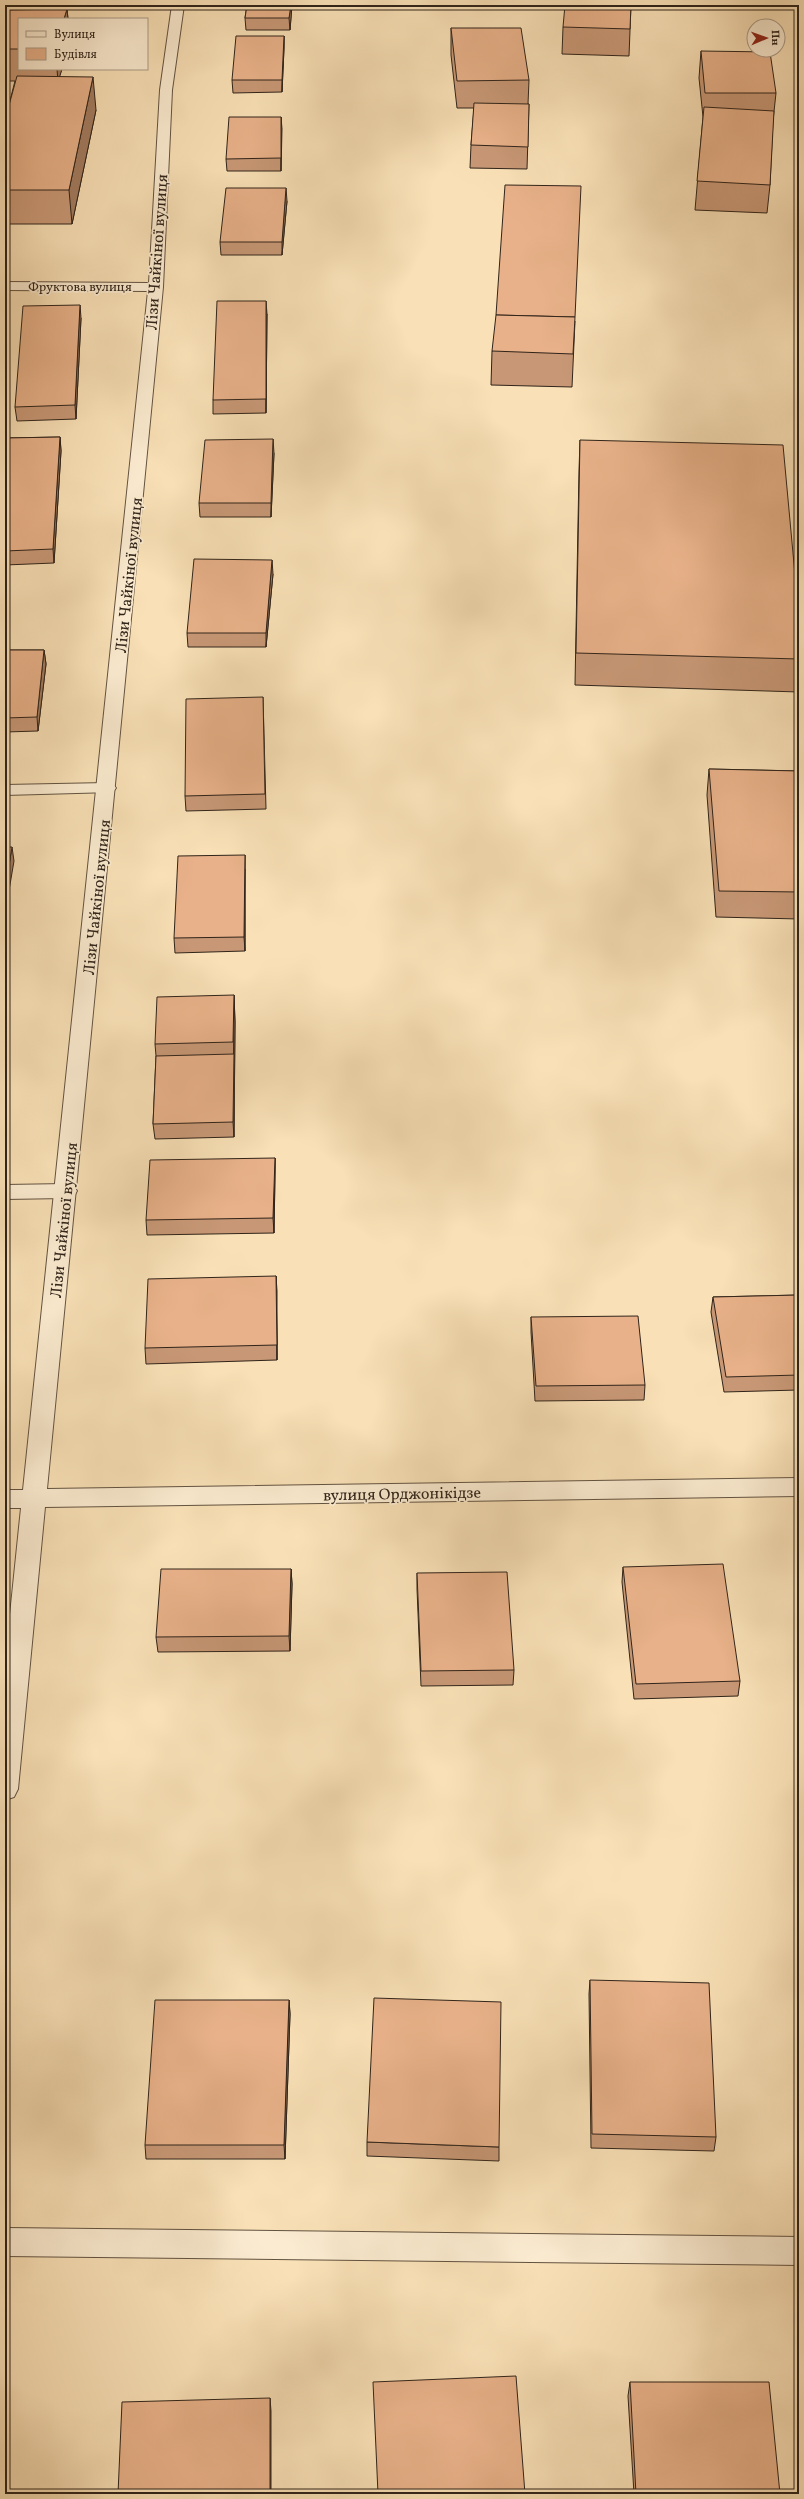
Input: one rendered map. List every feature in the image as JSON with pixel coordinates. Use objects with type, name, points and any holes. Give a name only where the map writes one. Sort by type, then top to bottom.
[{"type":"street","name":"Лізи Чайкіної вулиця","points":[[5,1789],[107,788],[156,287],[166,90],[178,5]]},
{"type":"street","name":"Фруктова вулиця","points":[[5,286],[156,287]]},
{"type":"street","points":[[5,790],[107,788]]},
{"type":"street","points":[[5,1192],[66,1191]]},
{"type":"street","name":"вулиця Орджонікідзе","points":[[5,1499],[799,1487]]},
{"type":"street","points":[[5,2242],[799,2251]]},
{"type":"building","points":[[247,5],[291,5],[289,18],[245,18]]},
{"type":"building","points":[[565,5],[631,5],[630,29],[563,27]]},
{"type":"building","points":[[67,9],[64,18],[18,18],[18,49],[5,49],[5,10]]},
{"type":"building","points":[[451,28],[521,28],[529,80],[457,81]]},
{"type":"building","points":[[236,36],[284,36],[282,80],[232,80]]},
{"type":"building","points":[[701,51],[746,52],[746,58],[771,58],[776,93],[705,93]]},
{"type":"building","points":[[17,76],[93,77],[69,190],[5,190],[5,120]]},
{"type":"building","points":[[474,103],[529,104],[528,147],[471,145]]},
{"type":"building","points":[[704,107],[774,111],[770,185],[697,181]]},
{"type":"building","points":[[229,117],[281,117],[281,158],[226,159]]},
{"type":"building","points":[[505,185],[581,186],[575,317],[496,315]]},
{"type":"building","points":[[226,188],[286,188],[282,242],[220,242]]},
{"type":"building","points":[[217,301],[266,301],[266,399],[213,400]]},
{"type":"building","points":[[80,305],[75,405],[15,407],[23,306]]},
{"type":"building","points":[[496,315],[575,317],[573,354],[492,351]]},
{"type":"building","points":[[60,437],[53,549],[5,551],[5,438]]},
{"type":"building","points":[[273,439],[271,503],[199,503],[205,440]]},
{"type":"building","points":[[580,440],[783,445],[799,618],[799,659],[576,653]]},
{"type":"building","points":[[194,559],[272,560],[266,633],[187,633]]},
{"type":"building","points":[[5,650],[44,650],[37,717],[5,718]]},
{"type":"building","points":[[263,697],[265,794],[185,796],[186,699]]},
{"type":"building","points":[[709,769],[799,771],[799,892],[719,891]]},
{"type":"building","points":[[5,847],[12,847],[5,889]]},
{"type":"building","points":[[245,855],[244,937],[174,938],[178,856]]},
{"type":"building","points":[[234,995],[233,1042],[155,1044],[157,997]]},
{"type":"building","points":[[234,1054],[233,1122],[153,1124],[156,1056]]},
{"type":"building","points":[[275,1158],[273,1218],[146,1220],[150,1160]]},
{"type":"building","points":[[276,1276],[277,1345],[145,1348],[148,1279]]},
{"type":"building","points":[[799,1295],[799,1375],[726,1377],[713,1297]]},
{"type":"building","points":[[638,1316],[645,1385],[536,1386],[531,1317]]},
{"type":"building","points":[[723,1564],[740,1681],[636,1684],[623,1567]]},
{"type":"building","points":[[161,1569],[291,1569],[289,1636],[156,1637]]},
{"type":"building","points":[[507,1572],[514,1670],[421,1671],[417,1573]]},
{"type":"building","points":[[590,1980],[709,1983],[716,2137],[592,2134]]},
{"type":"building","points":[[374,1998],[501,2002],[499,2147],[367,2142]]},
{"type":"building","points":[[155,2000],[289,2000],[284,2145],[145,2145]]},
{"type":"building","points":[[516,2376],[525,2494],[378,2494],[373,2382]]},
{"type":"building","points":[[630,2382],[769,2382],[780,2494],[636,2494]]},
{"type":"building","points":[[270,2398],[270,2494],[118,2494],[122,2402]]}]
